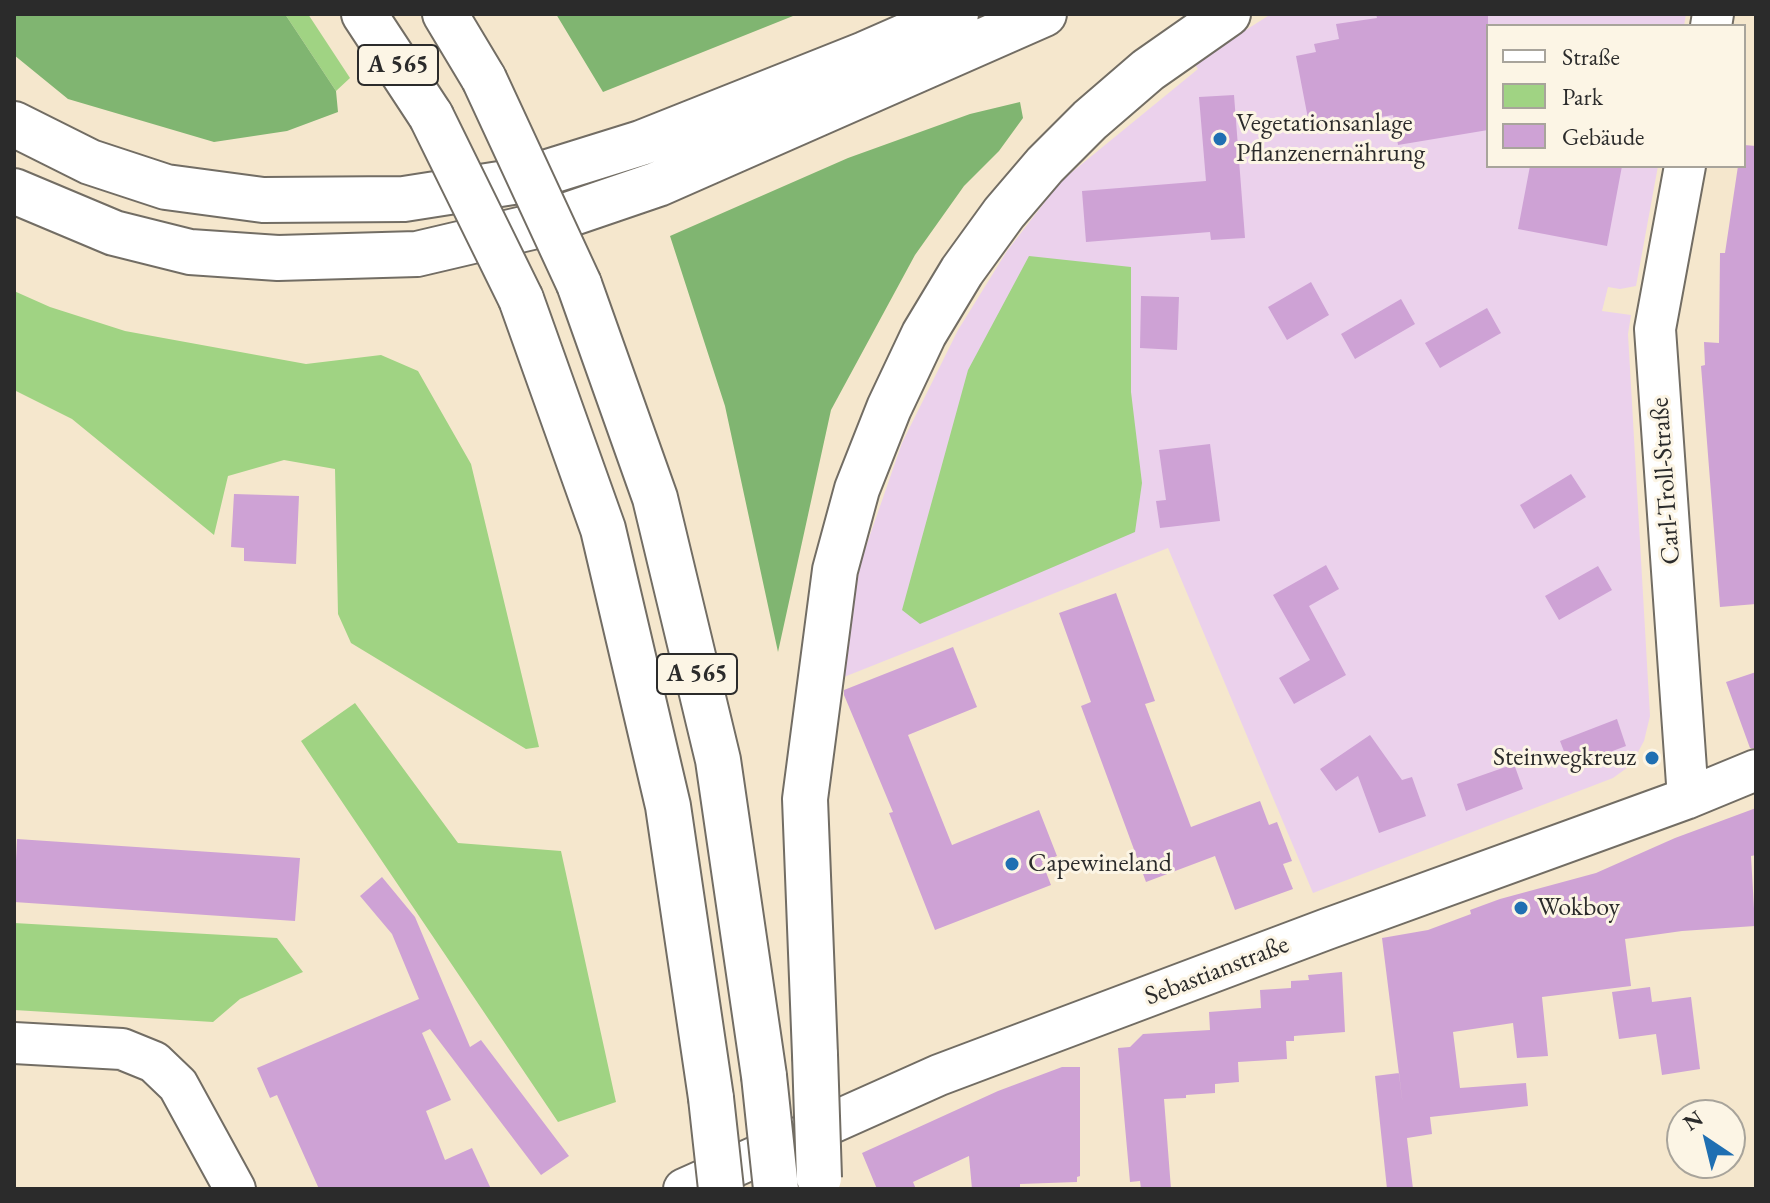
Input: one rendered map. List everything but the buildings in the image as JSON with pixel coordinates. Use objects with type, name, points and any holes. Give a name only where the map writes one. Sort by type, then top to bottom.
[{"type":"highway","name":"A 565","points":[[364,14],[431,116],[521,299],[603,529],[668,806],[711,1098],[721,1189]]},
{"type":"highway","name":"A 565","points":[[445,14],[484,79],[579,284],[655,498],[718,760],[764,1076],[776,1189]]},
{"type":"highway","points":[[14,124],[90,162],[166,187],[263,200],[404,199],[519,181],[641,143],[865,54],[956,14]]},
{"type":"highway","points":[[14,191],[114,233],[190,252],[278,258],[417,254],[532,227],[658,184],[1044,14]]},
{"type":"highway","points":[[820,1184],[805,799],[835,570],[857,489],[889,408],[924,334],[962,271],[1004,213],[1045,165],[1090,120],[1148,70],[1228,14]]},
{"type":"street","name":"Carl-Troll-Straße","points":[[1685,168],[1655,329],[1688,798]]},
{"type":"street","name":"Sebastianstraße","points":[[684,1189],[939,1075],[1688,798],[1756,770]]},
{"type":"street","points":[[14,1043],[122,1049],[154,1062],[178,1085],[235,1189]]},
{"type":"shaded area","points":[[1271,14],[1686,14],[1684,24],[1486,24],[1486,168],[1658,168],[1636,286],[1620,289],[1608,287],[1602,311],[1631,315],[1628,334],[1650,716],[1644,741],[1631,765],[1613,778],[1313,893],[1168,548],[839,679],[861,561],[902,443],[958,330],[1007,251],[1061,181],[1198,69],[1194,63]]},
{"type":"green space","points":[[14,14],[285,14],[336,91],[338,112],[287,131],[214,142],[68,99],[14,55]]},
{"type":"green space","points":[[285,14],[308,14],[350,78],[336,91]]},
{"type":"green space","points":[[556,14],[798,14],[603,92]]},
{"type":"green space","points":[[1020,102],[1023,118],[999,151],[964,186],[915,255],[831,410],[778,652],[725,406],[670,236],[848,158],[970,114]]},
{"type":"green space","points":[[1029,256],[1131,267],[1131,392],[1142,483],[1135,532],[920,624],[902,610],[968,370]]},
{"type":"green space","points":[[14,291],[50,307],[125,331],[306,364],[381,355],[418,371],[471,464],[539,747],[526,749],[351,643],[338,614],[335,469],[284,460],[228,476],[214,535],[72,419],[14,390]]},
{"type":"green space","points":[[355,703],[458,843],[561,851],[616,1102],[558,1122],[301,741]]},
{"type":"green space","points":[[14,923],[277,938],[303,972],[240,999],[213,1022],[14,1010]]},
{"type":"place","name":"Vegetationsanlage Pflanzenernährung","points":[[1220,139]]},
{"type":"place","name":"Steinwegkreuz","points":[[1652,758]]},
{"type":"place","name":"Capewineland","points":[[1012,864]]},
{"type":"place","name":"Wokboy","points":[[1521,908]]}]
